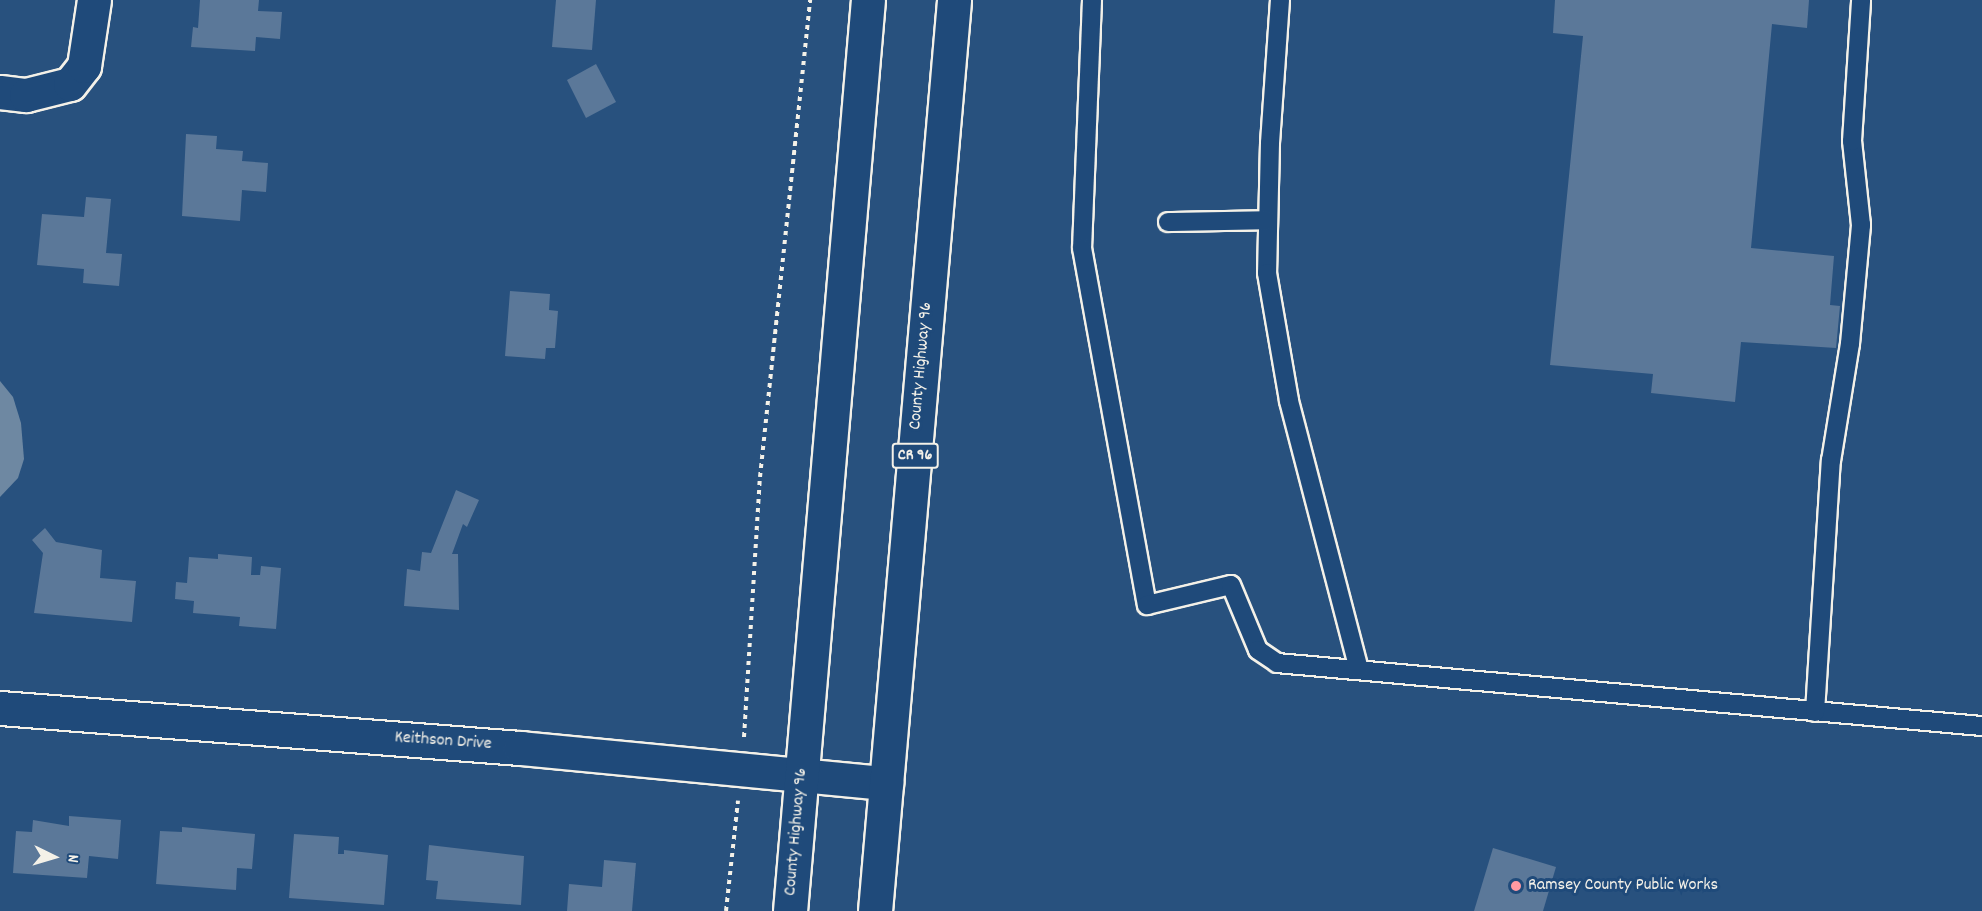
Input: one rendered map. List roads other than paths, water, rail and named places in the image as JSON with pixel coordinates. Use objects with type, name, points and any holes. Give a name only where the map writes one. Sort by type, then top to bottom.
[{"type":"main road","points":[[0,92],[26,95],[70,84],[84,66],[94,0]]},
{"type":"main road","name":"County Highway 96","points":[[790,911],[868,0]]},
{"type":"main road","name":"County Highway 96","points":[[875,911],[954,0]]},
{"type":"main road","name":"Keithson Drive","points":[[0,708],[520,748],[886,783]]},
{"type":"lane","points":[[1092,0],[1082,248],[1147,605],[1231,585],[1258,650],[1277,663],[1982,726]]},
{"type":"lane","points":[[1280,0],[1267,273],[1289,401],[1359,669]]},
{"type":"lane","points":[[1815,712],[1831,461],[1850,344],[1861,225],[1852,141],[1861,0]]},
{"type":"lane","points":[[1168,222],[1268,220]]},
{"type":"water","points":[[0,381],[13,397],[21,423],[24,459],[18,478],[0,497]]},
{"type":"place","name":"Ramsey County Public Works","points":[[1516,886]]}]
